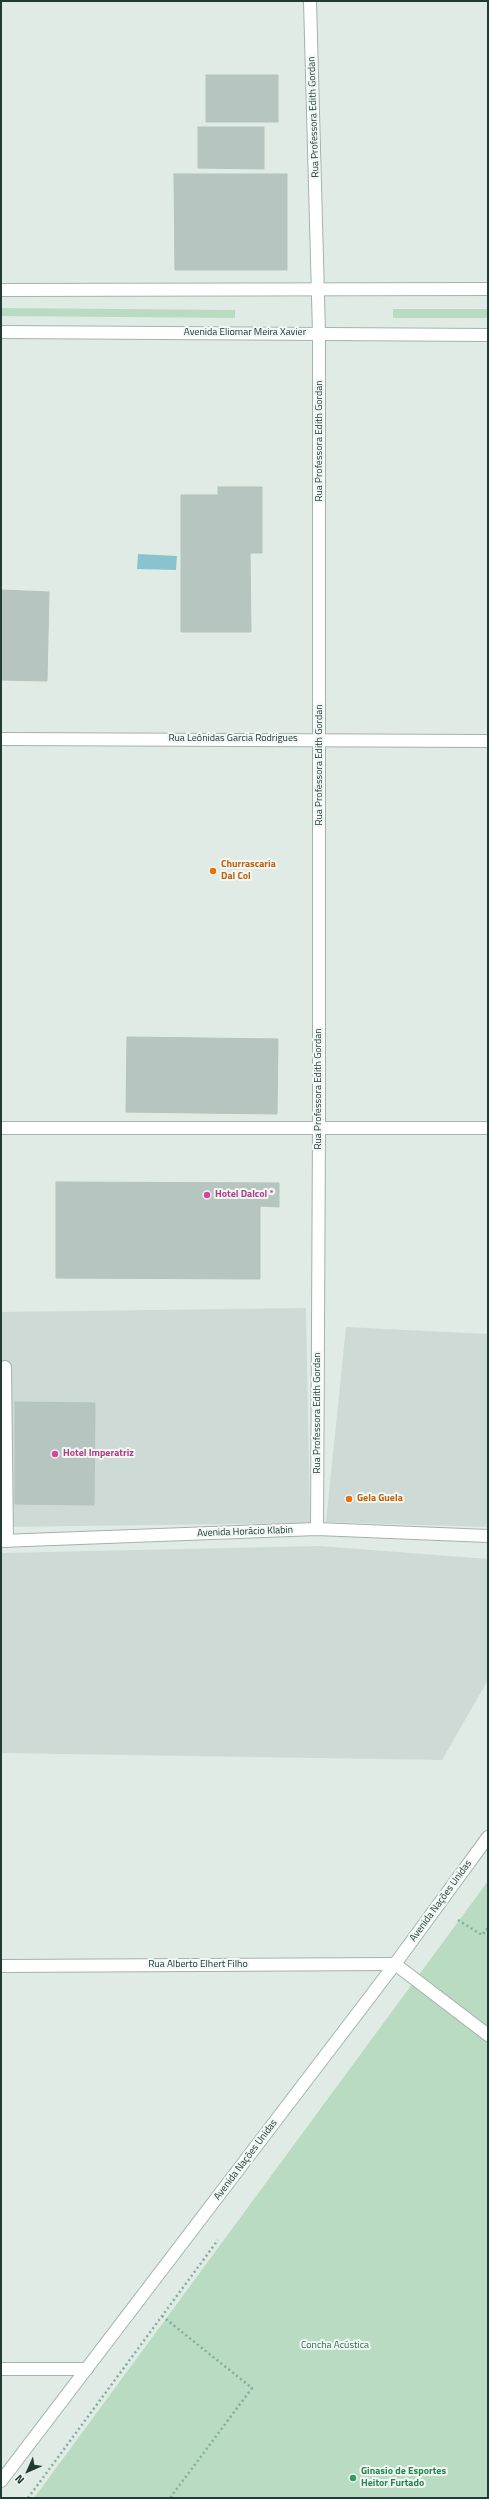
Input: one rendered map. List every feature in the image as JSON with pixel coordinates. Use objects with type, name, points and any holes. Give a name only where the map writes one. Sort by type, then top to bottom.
[{"type":"street","name":"Rua Professora Edith Gordan","points":[[310,1],[319,290],[320,739],[317,1529]]},
{"type":"street","points":[[1,290],[488,289]]},
{"type":"street","name":"Avenida Eliomar Meira Xavier","points":[[1,332],[488,335]]},
{"type":"street","name":"Rua Leônidas Garcia Rodrigues","points":[[1,739],[320,739],[488,741]]},
{"type":"street","points":[[1,1128],[488,1128]]},
{"type":"street","points":[[4,1541],[5,1367]]},
{"type":"street","name":"Avenida Horácio Klabin","points":[[4,1541],[317,1529],[488,1536]]},
{"type":"street","name":"Avenida Nações Unidas","points":[[1,2481],[88,2369],[395,1964],[488,1837]]},
{"type":"street","points":[[395,1964],[488,2035]]},
{"type":"street","name":"Rua Alberto Elhert Filho","points":[[1,1966],[395,1964]]},
{"type":"street","points":[[1,2369],[88,2369]]},
{"type":"path","points":[[454,1918],[482,1936],[488,1928]]},
{"type":"path","points":[[28,2498],[219,2239]]},
{"type":"path","points":[[162,2316],[252,2388],[170,2498]]},
{"type":"shaded area","points":[[306,1308],[310,1523],[1,1527],[1,1312]]},
{"type":"shaded area","points":[[346,1327],[488,1334],[488,1527],[326,1522]]},
{"type":"shaded area","points":[[320,1546],[488,1559],[488,1680],[442,1760],[1,1753],[1,1553]]},
{"type":"green space","points":[[1,308],[235,310],[235,318],[1,316]]},
{"type":"green space","points":[[393,309],[488,309],[488,318],[393,318]]},
{"type":"green space","name":"Concha Acústica","points":[[488,1881],[488,2498],[34,2498]]},
{"type":"water","points":[[138,554],[177,556],[176,570],[137,569]]},
{"type":"building","points":[[206,75],[278,75],[278,122],[206,122]]},
{"type":"building","points":[[198,127],[264,127],[264,169],[198,168]]},
{"type":"building","points":[[174,174],[287,174],[287,270],[175,270]]},
{"type":"building","points":[[218,487],[262,487],[262,553],[250,553],[251,632],[181,632],[181,495],[218,495]]},
{"type":"building","points":[[1,590],[49,592],[47,681],[1,680]]},
{"type":"building","points":[[127,1037],[278,1039],[277,1114],[126,1112]]},
{"type":"building","points":[[56,1182],[279,1183],[279,1207],[260,1206],[260,1279],[56,1278]]},
{"type":"building","name":"Hotel Imperatriz","points":[[15,1402],[95,1403],[94,1505],[15,1504]]},
{"type":"place","name":"Churrascaria Dal Col","points":[[213,871]]},
{"type":"place","name":"Hotel Dalcol *","points":[[207,1195]]},
{"type":"place","name":"Hotel Imperatriz","points":[[55,1454]]},
{"type":"place","name":"Gela Guela","points":[[349,1499]]},
{"type":"place","name":"Ginasio de Esportes Heitor Furtado","points":[[353,2478]]}]
